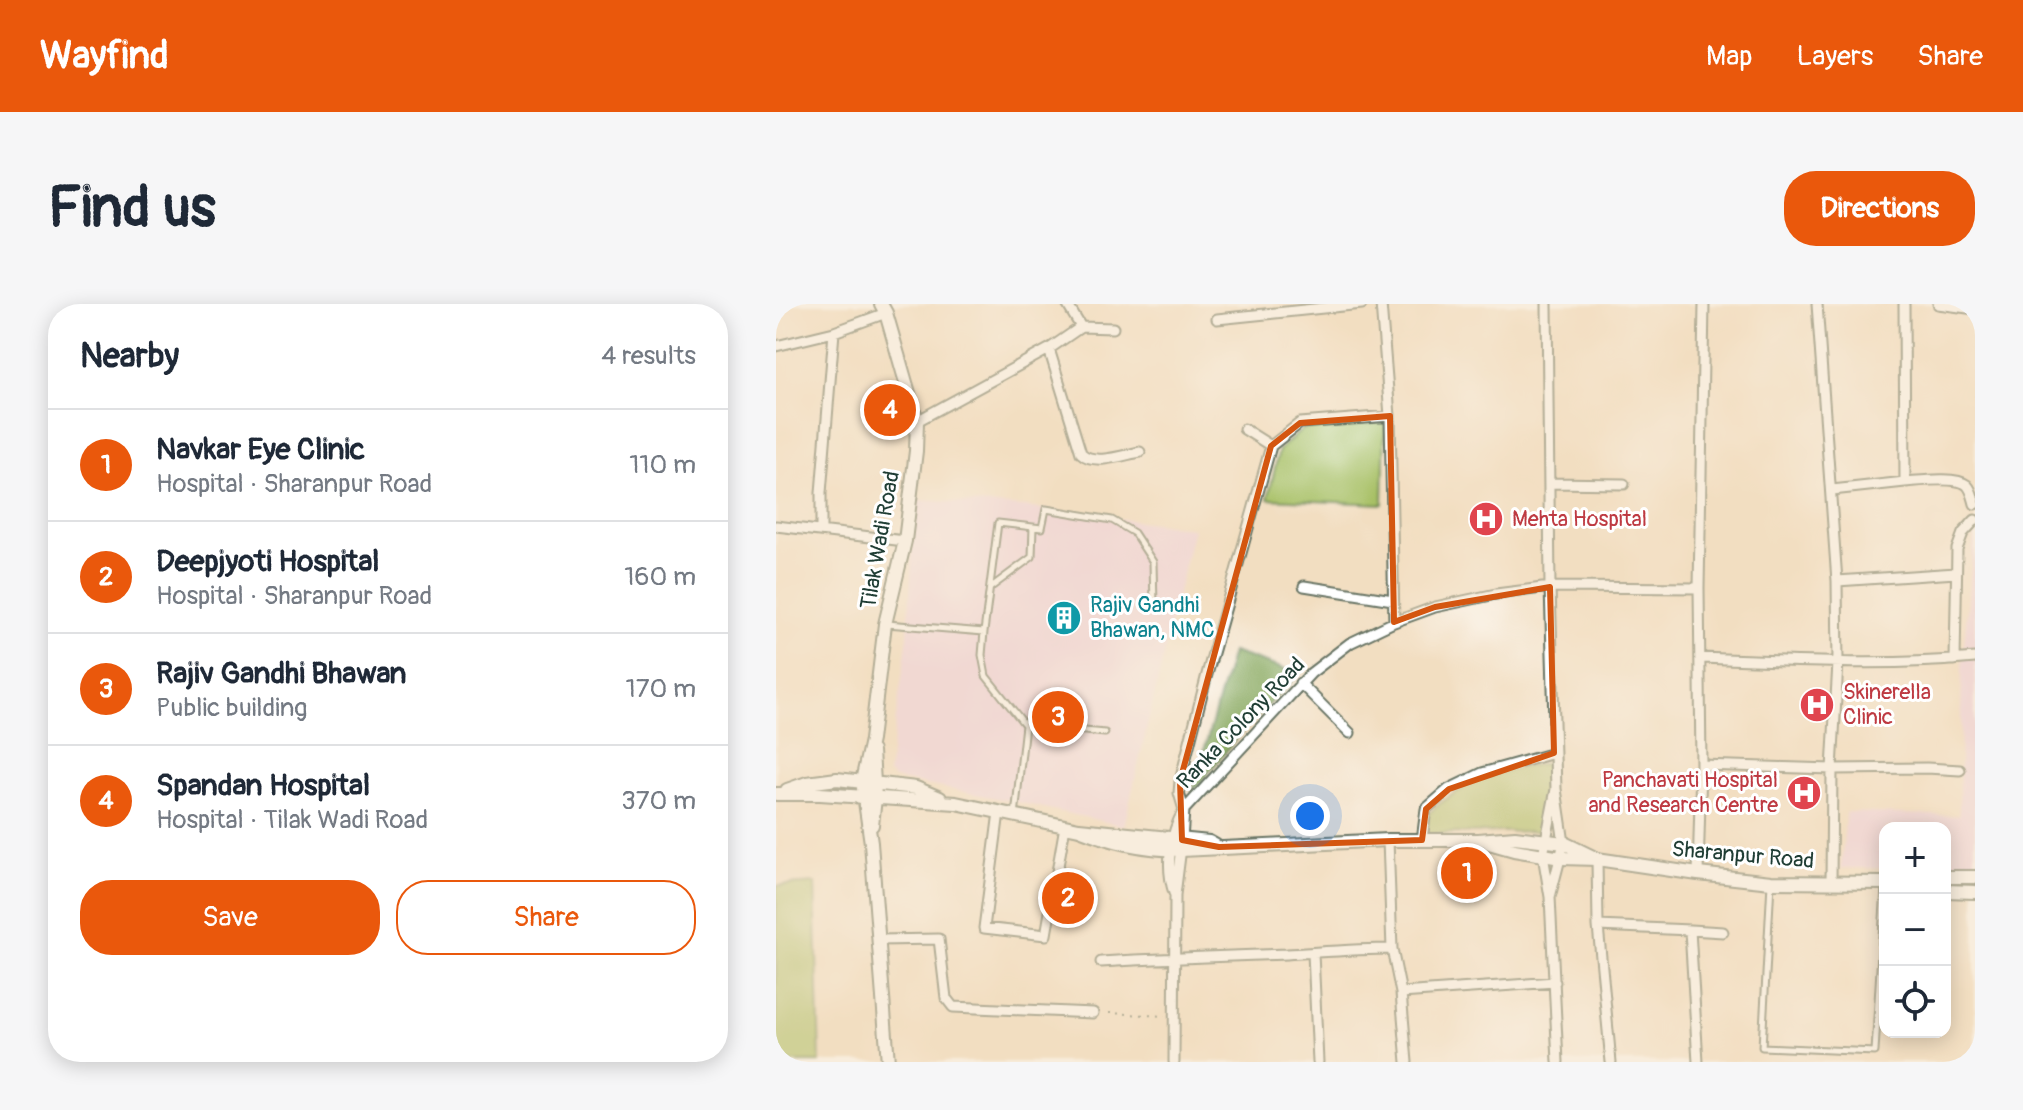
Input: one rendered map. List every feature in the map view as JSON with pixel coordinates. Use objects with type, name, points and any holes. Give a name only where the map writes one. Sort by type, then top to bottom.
[{"type":"main road","name":"Tilak Wadi Road","points":[[884,309],[917,421],[905,541],[885,624],[868,782],[888,1062]]},
{"type":"main road","points":[[843,779],[870,766],[892,784]]},
{"type":"main road","name":"Sharanpur Road","points":[[776,794],[807,783],[843,779],[916,788],[956,803]]},
{"type":"main road","name":"Sharanpur Road","points":[[776,794],[956,803],[1079,829],[1112,842],[1176,845],[1203,850],[1515,837],[1564,843],[1597,859]]},
{"type":"main road","points":[[845,796],[870,812],[892,798]]},
{"type":"main road","name":"Sharanpur Road","points":[[1478,840],[1561,858],[1597,859],[1771,882],[1879,884]]},
{"type":"main road","points":[[1951,877],[1975,877]]},
{"type":"main road","points":[[1951,891],[1975,892]]},
{"type":"street","points":[[1067,304],[1081,327]]},
{"type":"street","points":[[1217,319],[1362,304]]},
{"type":"street","points":[[1381,304],[1390,416],[1394,622]]},
{"type":"street","points":[[1547,304],[1554,753],[1564,843],[1550,897]]},
{"type":"street","points":[[1698,874],[1704,304]]},
{"type":"street","points":[[1817,304],[1837,581],[1838,663],[1832,769],[1831,882]]},
{"type":"street","points":[[1904,304],[1905,482]]},
{"type":"street","points":[[1938,304],[1975,309]]},
{"type":"street","points":[[776,346],[834,332],[884,309]]},
{"type":"street","points":[[917,421],[1049,349],[1081,327],[1113,328]]},
{"type":"street","points":[[821,530],[821,493],[834,332]]},
{"type":"street","points":[[1049,349],[1081,453],[1093,460],[1140,452]]},
{"type":"street","points":[[1184,810],[1179,793],[1186,755],[1271,446],[1300,423],[1390,416]]},
{"type":"street","points":[[1244,429],[1271,446]]},
{"type":"street","points":[[1832,490],[1955,480],[1965,483],[1972,492],[1975,504]]},
{"type":"street","points":[[1549,483],[1624,484]]},
{"type":"street","points":[[1955,660],[1957,549],[1963,533],[1975,520]]},
{"type":"street","points":[[776,526],[905,541]]},
{"type":"street","points":[[1837,581],[1956,573]]},
{"type":"street","points":[[1304,586],[1393,600]]},
{"type":"street","name":"Ranka Colony Road","points":[[1174,1062],[1177,821],[1300,683],[1350,643],[1435,607],[1550,587],[1699,588]]},
{"type":"street","points":[[1700,658],[1838,663],[1920,663],[1975,658]]},
{"type":"street","points":[[1300,683],[1350,733]]},
{"type":"street","points":[[1422,840],[1426,809],[1449,789],[1482,773],[1554,753]]},
{"type":"street","points":[[1701,765],[1960,770]]},
{"type":"street","points":[[1556,789],[1543,855],[1550,897],[1558,1062]]},
{"type":"street","points":[[999,812],[984,928],[1046,935],[1065,826]]},
{"type":"street","points":[[1388,840],[1392,949],[1401,993],[1407,1062]]},
{"type":"street","points":[[1597,859],[1598,926],[1611,1062]]},
{"type":"street","points":[[1050,912],[1077,917]]},
{"type":"street","points":[[1598,926],[1723,932]]},
{"type":"street","points":[[1690,930],[1698,1062]]},
{"type":"street","points":[[878,940],[939,939],[946,998],[953,1007],[1093,1013]]},
{"type":"street","points":[[1101,962],[1392,949]]},
{"type":"street","points":[[1313,953],[1318,1062]]},
{"type":"street","points":[[1401,993],[1555,982]]},
{"type":"lane","points":[[1015,816],[1025,725],[986,676],[982,655],[998,523],[1042,528],[1046,509],[1112,520],[1134,533],[1153,562],[1154,606]]},
{"type":"lane","points":[[990,588],[1032,557],[1033,527]]},
{"type":"lane","points":[[885,624],[984,632]]},
{"type":"lane","points":[[1025,725],[1105,733]]},
{"type":"lane","points":[[1771,882],[1762,1047],[1875,1052],[1884,894]]},
{"type":"path","points":[[1109,1013],[1174,1017]]},
{"type":"highlighted area","points":[[1390,416],[1394,622],[1435,607],[1550,587],[1554,753],[1449,789],[1426,809],[1422,840],[1219,847],[1182,840],[1180,781],[1271,446],[1300,423]]},
{"type":"shaded area","points":[[915,500],[1024,507],[1193,528],[1124,826],[895,779],[888,774],[908,636]]},
{"type":"shaded area","points":[[1975,532],[1975,868],[1951,868],[1951,822],[1879,822],[1879,868],[1841,868],[1846,812],[1959,816],[1962,667]]},
{"type":"green space","points":[[1385,422],[1383,504],[1268,499],[1279,450],[1303,429]]},
{"type":"green space","points":[[1232,652],[1299,674],[1244,730],[1192,793]]},
{"type":"green space","points":[[1548,763],[1541,831],[1426,834],[1429,813],[1455,793],[1500,773]]},
{"type":"green space","points":[[815,883],[820,1062],[776,1062],[776,886]]},
{"type":"place","name":"Spandan Hospital","points":[[890,410]]},
{"type":"place","name":"Mehta Hospital","points":[[1486,519]]},
{"type":"place","name":"Rajiv Gandhi Bhawan, NMC","points":[[1064,618]]},
{"type":"place","name":"Skinerella Clinic","points":[[1817,705]]},
{"type":"place","name":"Rajiv Gandhi Bhawan","points":[[1058,717]]},
{"type":"place","name":"Panchavati Hospital and Research Centre","points":[[1804,793]]},
{"type":"place","name":"Navkar Eye Clinic","points":[[1467,873]]},
{"type":"place","name":"Deepjyoti Hospital","points":[[1068,898]]}]
